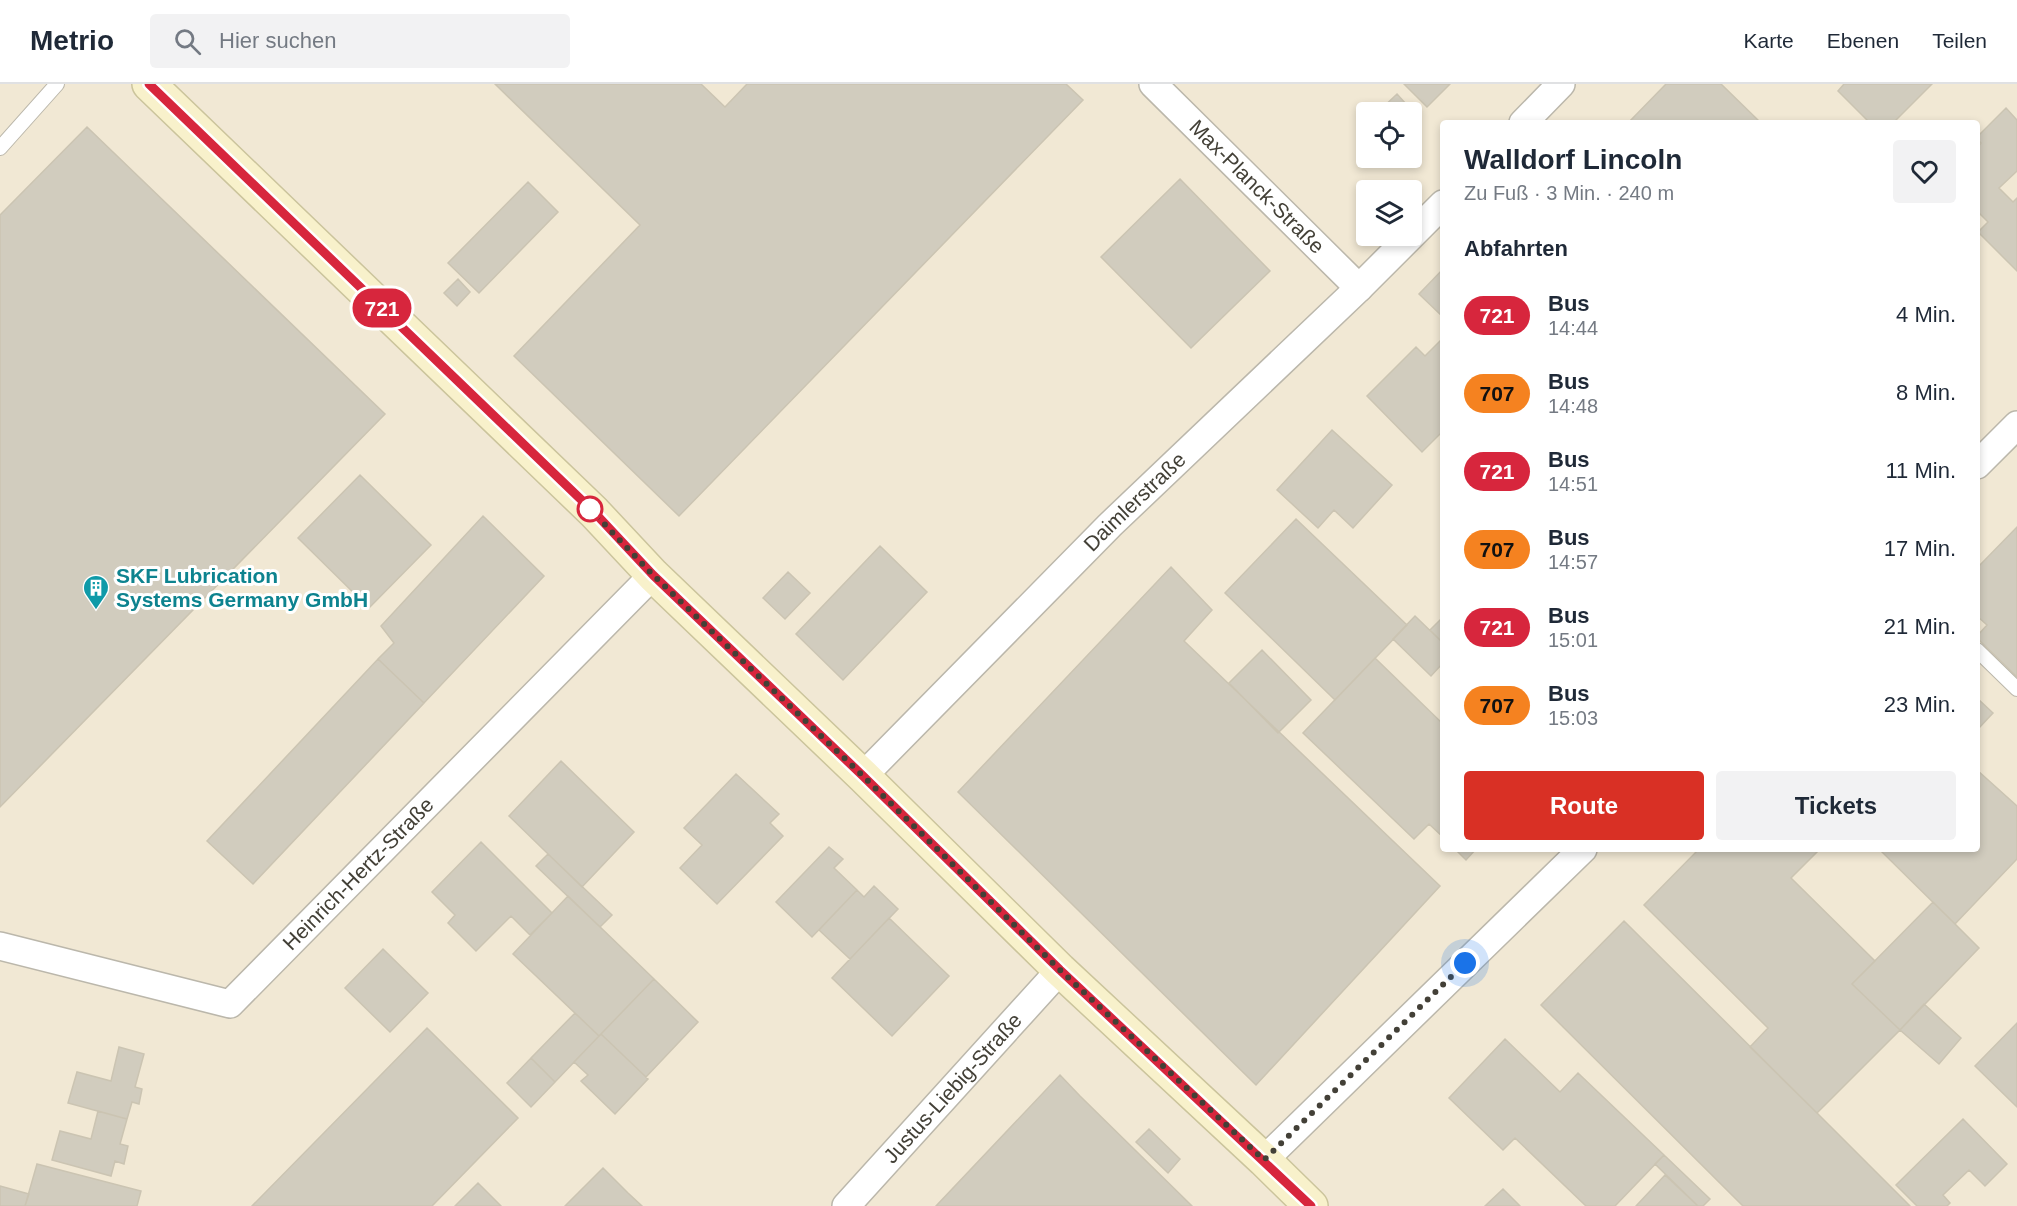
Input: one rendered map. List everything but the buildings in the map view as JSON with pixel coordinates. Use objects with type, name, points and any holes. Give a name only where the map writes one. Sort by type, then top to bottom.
[{"type":"street","points":[[149,84],[594,512],[653,575],[863,776],[1060,970],[1311,1206]]},
{"type":"street","name":"Max-Planck-Straße","points":[[1153,84],[1359,288]]},
{"type":"street","points":[[1525,120],[1561,84]]},
{"type":"street","name":"Daimlerstraße","points":[[863,776],[1110,525],[1359,288],[1440,207]]},
{"type":"street","points":[[1980,462],[2017,425]]},
{"type":"street","name":"Heinrich-Hertz-Straße","points":[[0,946],[230,1004],[653,575]]},
{"type":"street","points":[[1264,1160],[1580,852]]},
{"type":"street","name":"Justus-Liebig-Straße","points":[[846,1206],[1060,970]]},
{"type":"lane","points":[[0,148],[57,84]]},
{"type":"lane","points":[[1980,653],[2017,688]]},
{"type":"shaded area","points":[[0,84],[2017,84],[2017,1206],[0,1206]]},
{"type":"bus line","name":"721","points":[[149,84],[594,512],[653,575],[863,776],[1060,970],[1311,1206]]},
{"type":"place","name":"SKF Lubrication Systems Germany GmbH","points":[[96,611]]},
{"type":"route","points":[[590,509],[653,575],[863,776],[1060,970],[1264,1160],[1465,963]]}]
